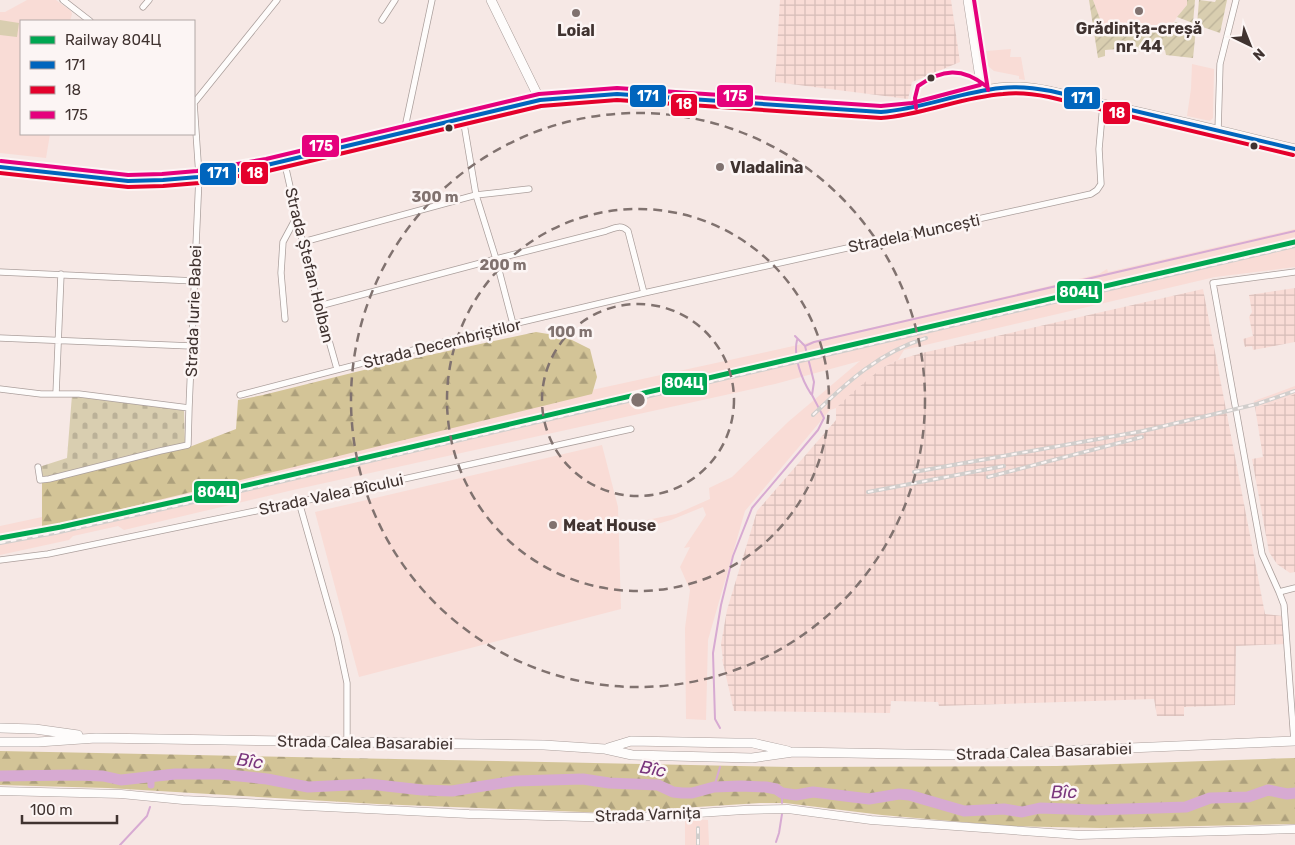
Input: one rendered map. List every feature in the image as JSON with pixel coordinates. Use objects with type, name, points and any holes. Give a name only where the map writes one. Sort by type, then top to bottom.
[{"type":"main road","points":[[491,0],[540,100]]},
{"type":"main road","points":[[968,0],[982,90]]},
{"type":"main road","points":[[0,167],[143,181],[241,170],[540,100],[617,94],[881,112],[913,109],[982,90],[1020,87],[1043,90],[1295,149]]},
{"type":"main road","name":"Strada Calea Basarabiei","points":[[0,728],[35,729],[96,738]]},
{"type":"main road","name":"Strada Calea Basarabiei","points":[[0,742],[38,742],[96,738],[544,745],[605,749],[632,755],[752,758],[793,752],[961,755],[1295,741]]},
{"type":"main road","name":"Strada Calea Basarabiei","points":[[605,749],[631,741],[753,743],[793,752]]},
{"type":"main road","points":[[658,756],[656,748],[660,742]]},
{"type":"main road","points":[[752,758],[754,751],[753,743]]},
{"type":"street","points":[[63,0],[89,20]]},
{"type":"street","points":[[143,7],[149,0]]},
{"type":"street","points":[[195,102],[277,0]]},
{"type":"street","points":[[382,20],[395,0]]},
{"type":"street","points":[[404,132],[432,0]]},
{"type":"street","points":[[1218,131],[1220,64],[1236,0]]},
{"type":"street","name":"Stradela Muncești","points":[[644,293],[1091,194],[1097,190],[1100,184],[1099,149],[1103,104]]},
{"type":"street","name":"Strada Iurie Babei","points":[[38,467],[40,480],[49,479],[160,451],[188,446],[199,176],[195,118]]},
{"type":"street","points":[[463,118],[476,195],[496,259],[513,324]]},
{"type":"street","name":"Strada Ștefan Holban","points":[[284,160],[319,306],[337,369]]},
{"type":"street","points":[[303,242],[476,195],[529,189]]},
{"type":"street","points":[[285,318],[281,273],[283,242],[297,216]]},
{"type":"street","points":[[319,306],[621,227],[628,231],[644,293]]},
{"type":"street","points":[[0,272],[195,281]]},
{"type":"street","points":[[1295,272],[1213,283],[1262,554],[1279,592],[1286,619],[1295,741]]},
{"type":"street","points":[[56,394],[61,274]]},
{"type":"street","name":"Strada Decembriștilor","points":[[240,395],[513,324],[644,293]]},
{"type":"street","points":[[0,338],[191,346]]},
{"type":"street","points":[[0,389],[41,394],[79,394],[189,408]]},
{"type":"street","name":"Strada Valea Bîcului","points":[[0,560],[48,554],[299,502],[631,429]]},
{"type":"street","points":[[299,502],[337,636],[347,683],[348,742]]},
{"type":"street","points":[[1279,592],[1295,588]]},
{"type":"street","name":"Strada Varnița","points":[[0,791],[121,794],[183,800],[469,814],[622,818],[788,809],[871,820],[1079,835],[1295,829]]},
{"type":"shaded area","points":[[27,0],[56,0],[71,11],[72,14],[70,20],[20,20],[20,135],[50,135],[46,158],[0,153],[0,12],[5,12]]},
{"type":"shaded area","points":[[780,0],[951,0],[960,62],[912,82],[908,99],[775,82]]},
{"type":"shaded area","name":"Grădinița-creșă nr. 44","points":[[1093,0],[1187,0],[1187,5],[1171,27],[1166,30],[1102,27]]},
{"type":"shaded area","points":[[1011,49],[1010,57],[1021,57],[1025,80],[1019,79],[1019,76],[994,71],[988,66],[986,51]]},
{"type":"shaded area","points":[[1192,64],[1214,69],[1213,118],[1210,121],[1187,116]]},
{"type":"shaded area","points":[[1295,229],[1295,267],[1215,277],[904,350],[898,360],[882,368],[836,408],[830,410],[745,511],[708,640],[706,720],[686,719],[685,628],[690,590],[680,567],[690,547],[684,548],[706,515],[703,507],[647,527],[647,520],[676,514],[710,499],[709,488],[732,477],[788,422],[860,361],[775,384],[293,490],[124,530],[118,526],[73,536],[69,540],[0,555],[0,526],[196,484],[426,426],[789,347],[1099,274],[1107,269],[1108,272]]},
{"type":"shaded area","points":[[1295,288],[1295,342],[1253,350],[1252,346],[1245,347],[1243,339],[1253,336],[1249,317],[1252,312],[1249,295]]},
{"type":"shaded area","points":[[1203,289],[1265,614],[1282,616],[1284,644],[1236,646],[1235,705],[1184,707],[1184,716],[1157,716],[1154,699],[939,706],[938,702],[891,701],[890,713],[734,711],[722,659],[721,644],[727,610],[757,511],[836,420],[836,408],[853,392],[882,368],[898,360]]},
{"type":"shaded area","points":[[1295,386],[1295,394],[1271,404],[1255,407],[1254,401]]},
{"type":"shaded area","points":[[1295,394],[1295,572],[1290,573],[1277,564],[1269,552],[1252,459],[1263,457],[1255,407],[1271,404]]},
{"type":"shaded area","points":[[602,445],[618,507],[621,609],[359,677],[315,512]]},
{"type":"shaded area","points":[[685,819],[708,820],[709,845],[685,845]]},
{"type":"green space","points":[[1089,0],[1093,0],[1103,27],[1166,30],[1175,22],[1196,29],[1193,58],[1166,55],[1165,50],[1132,52],[1131,48],[1105,50],[1105,56],[1098,58]]},
{"type":"green space","points":[[1187,0],[1195,0],[1193,23],[1177,17],[1187,5]]},
{"type":"green space","points":[[1199,0],[1215,2],[1216,0],[1227,0],[1220,33],[1197,25]]},
{"type":"green space","points":[[0,20],[19,23],[17,37],[0,35]]},
{"type":"green space","points":[[536,332],[566,337],[590,349],[597,377],[592,394],[42,527],[42,483],[192,446],[236,429],[238,400],[388,364]]},
{"type":"green space","points":[[72,395],[184,410],[185,444],[43,478],[39,467],[67,458]]},
{"type":"green space","points":[[0,751],[792,767],[1057,766],[1295,758],[1295,824],[1101,828],[1007,826],[882,815],[785,803],[649,810],[633,814],[377,804],[108,788],[0,785]]},
{"type":"waterway","points":[[720,728],[715,719],[713,653],[721,605],[733,556],[752,508],[818,430],[824,418],[812,395],[814,382],[805,346],[814,342],[1295,231]]},
{"type":"waterway","points":[[795,336],[805,346]]},
{"type":"waterway","points":[[797,340],[796,354],[799,368],[811,394]]},
{"type":"waterway","points":[[714,787],[720,767]]},
{"type":"waterway","name":"Bîc","points":[[0,776],[76,775],[103,776],[121,780],[175,774],[220,774],[267,779],[308,787],[369,784],[422,790],[452,791],[515,781],[583,779],[609,783],[658,785],[673,792],[682,793],[692,793],[714,787],[741,786],[766,787],[776,789],[782,793],[796,795],[813,792],[869,799],[899,794],[909,795],[964,811],[1004,809],[1022,812],[1040,808],[1095,810],[1186,807],[1210,798],[1248,797],[1268,790],[1287,794],[1295,793]]},
{"type":"waterway","points":[[151,777],[151,785]]},
{"type":"waterway","points":[[782,793],[782,803]]},
{"type":"waterway","points":[[120,845],[147,816],[150,807]]},
{"type":"waterway","points":[[776,842],[782,814]]},
{"type":"railway","points":[[0,543],[55,533],[185,504],[1295,246]]},
{"type":"railway","points":[[813,415],[865,369],[894,351],[926,338]]},
{"type":"railway","points":[[914,472],[1143,431],[1257,404],[1295,391]]},
{"type":"railway","points":[[988,477],[1142,437]]},
{"type":"railway","points":[[868,492],[1004,466]]},
{"type":"railway","points":[[698,828],[698,845]]},
{"type":"rail line","name":"804Ц","points":[[0,538],[61,527],[187,499],[1295,242]]},
{"type":"transit line","name":"175","points":[[974,0],[988,90]]},
{"type":"transit line","name":"175","points":[[916,108],[915,98],[918,86],[935,76],[960,73],[986,86]]},
{"type":"transit line","name":"175","points":[[1,161],[128,175],[162,174],[197,171],[266,159],[539,94],[617,88],[881,106],[912,103],[980,85]]},
{"type":"transit line","name":"171","points":[[0,167],[128,181],[163,180],[198,177],[267,165],[540,100],[617,94],[881,112],[911,108],[986,90],[1014,87],[1051,91],[1295,149]]},
{"type":"transit line","name":"18","points":[[0,173],[128,187],[163,186],[199,183],[268,171],[541,106],[617,100],[881,118],[987,96],[1015,93],[1049,97],[1293,155]]},
{"type":"place","name":"Grădinița-creșă nr. 44","points":[[1139,11]]},
{"type":"place","name":"Loial","points":[[576,13]]},
{"type":"place","name":"Vladalina","points":[[720,167]]},
{"type":"place","name":"Meat House","points":[[553,525]]}]
